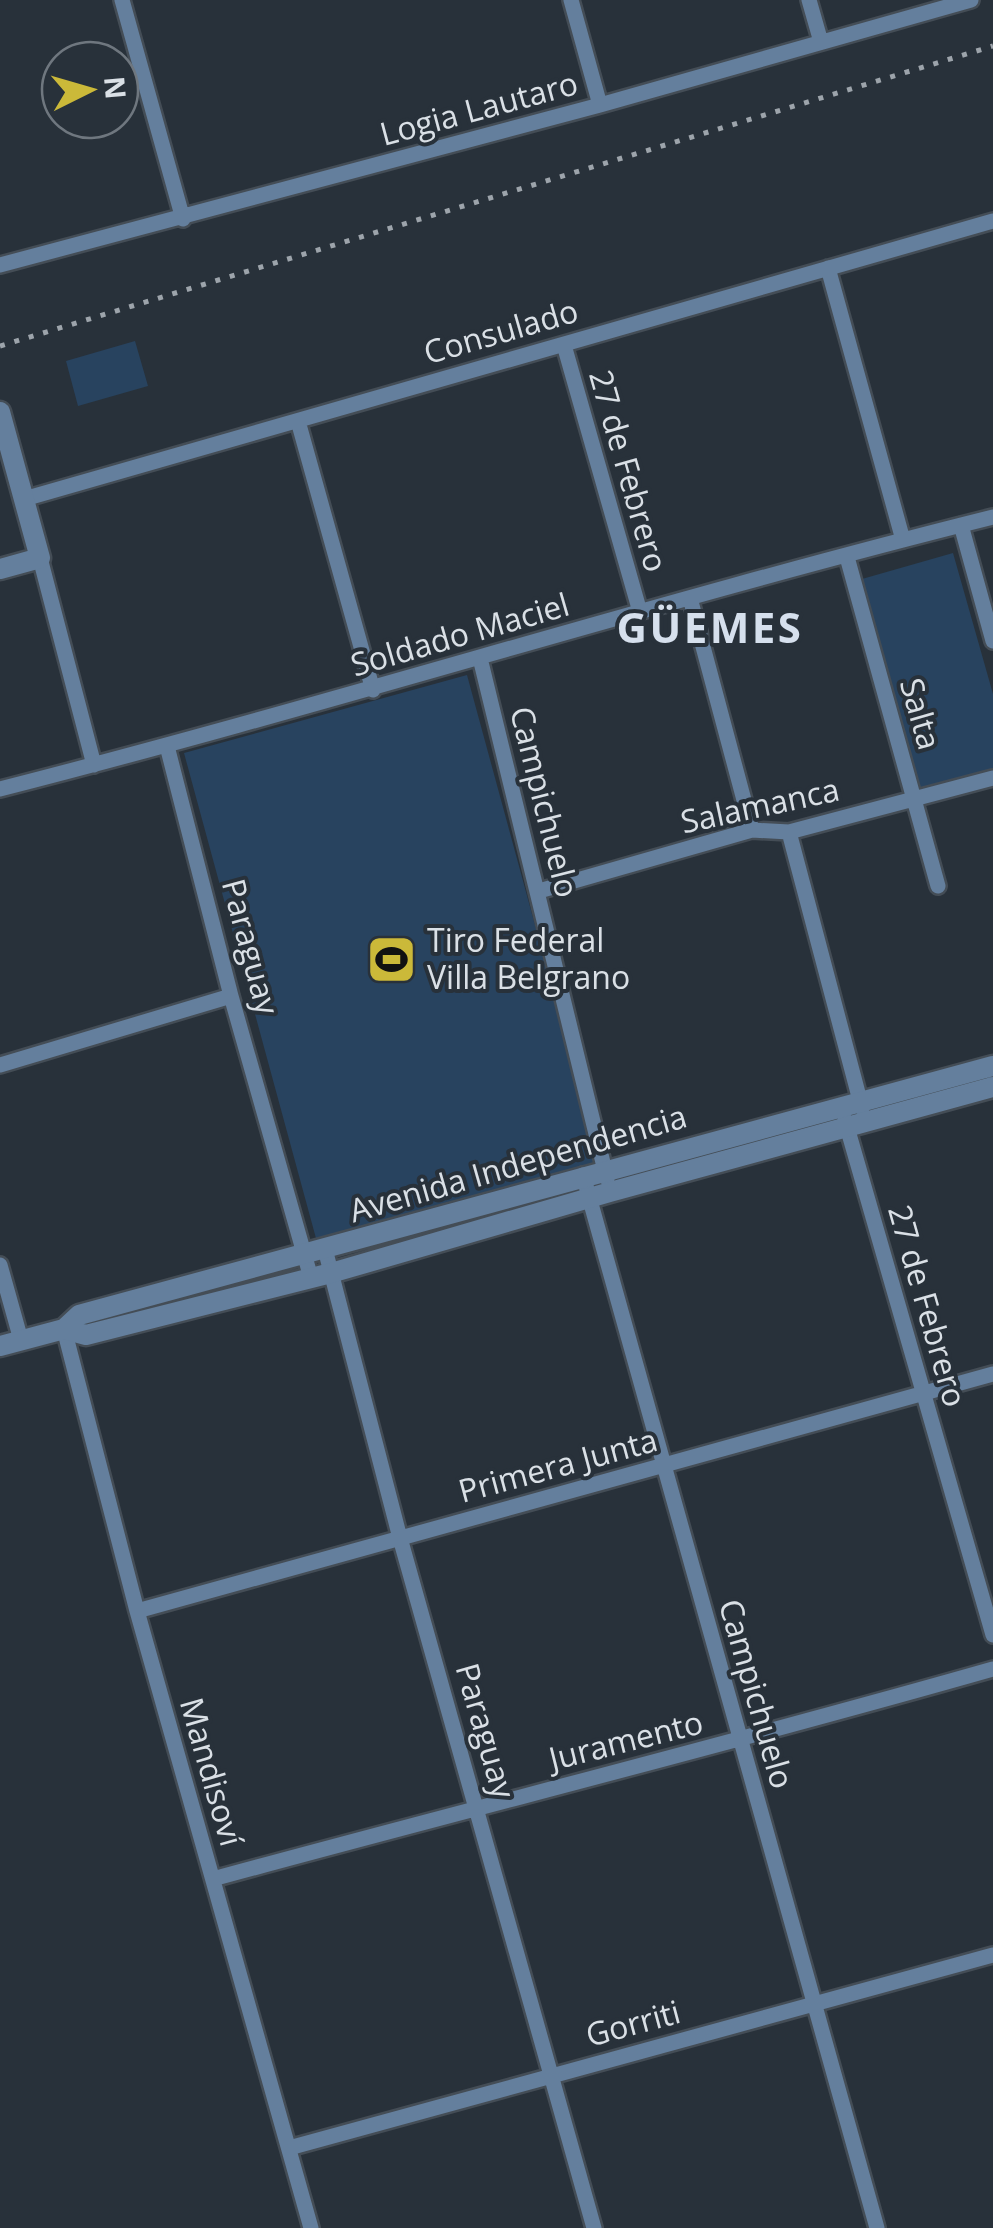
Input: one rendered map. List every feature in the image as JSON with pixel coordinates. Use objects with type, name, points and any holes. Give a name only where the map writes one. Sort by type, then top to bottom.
[{"type":"street","points":[[122,0],[183,218]]},
{"type":"street","points":[[570,0],[600,105]]},
{"type":"street","points":[[809,0],[821,42]]},
{"type":"street","name":"Logia Lautaro","points":[[0,265],[600,105],[971,0]]},
{"type":"street","name":"Consulado","points":[[24,499],[993,221]]},
{"type":"street","points":[[828,268],[903,540]]},
{"type":"street","name":"27 de Febrero","points":[[564,346],[640,612]]},
{"type":"street","points":[[0,412],[94,765]]},
{"type":"street","points":[[298,421],[373,690]]},
{"type":"street","name":"Soldado Maciel","points":[[0,789],[373,690],[690,598],[993,517]]},
{"type":"street","points":[[961,525],[993,641]]},
{"type":"street","name":"Salta","points":[[847,557],[938,886]]},
{"type":"street","points":[[0,569],[40,558]]},
{"type":"street","name":"27 de Febrero","points":[[690,598],[752,830]]},
{"type":"street","name":"Campichuelo","points":[[480,658],[604,1170],[601,1195],[662,1466],[877,2228]]},
{"type":"street","name":"Paraguay","points":[[167,746],[231,996],[315,1251],[400,1538],[594,2228]]},
{"type":"street","name":"Salamanca","points":[[539,891],[752,830],[788,832],[993,778]]},
{"type":"street","name":"27 de Febrero","points":[[788,832],[856,1126],[924,1393],[993,1636]]},
{"type":"street","points":[[0,1064],[231,996]]},
{"type":"street","name":"Avenida Independencia","points":[[0,1346],[64,1328],[79,1315],[993,1066]]},
{"type":"street","name":"Avenida Independencia","points":[[64,1328],[86,1335],[321,1276],[993,1087]]},
{"type":"street","name":"Campichuelo","points":[[584,1176],[601,1195]]},
{"type":"street","points":[[0,1265],[21,1340]]},
{"type":"street","name":"Mandisoví","points":[[64,1328],[138,1611],[312,2228]]},
{"type":"street","name":"Primera Junta","points":[[138,1611],[993,1374]]},
{"type":"street","name":"Juramento","points":[[213,1880],[993,1669]]},
{"type":"street","name":"Gorriti","points":[[289,2148],[993,1955]]},
{"type":"shaded area","points":[[135,341],[148,386],[78,406],[66,361]]},
{"type":"shaded area","points":[[953,553],[993,694],[993,770],[921,790],[862,579]]},
{"type":"shaded area","name":"Tiro Federal Villa Belgrano","points":[[467,675],[600,1164],[317,1242],[184,753]]},
{"type":"shaded area","points":[[290,1267],[291,1272],[84,1328],[83,1323]]},
{"type":"railway","points":[[0,346],[993,46]]},
{"type":"place","name":"Tiro Federal Villa Belgrano","points":[[392,959]]},
{"type":"district","name":"GÜEMES","points":[[710,628]]}]
